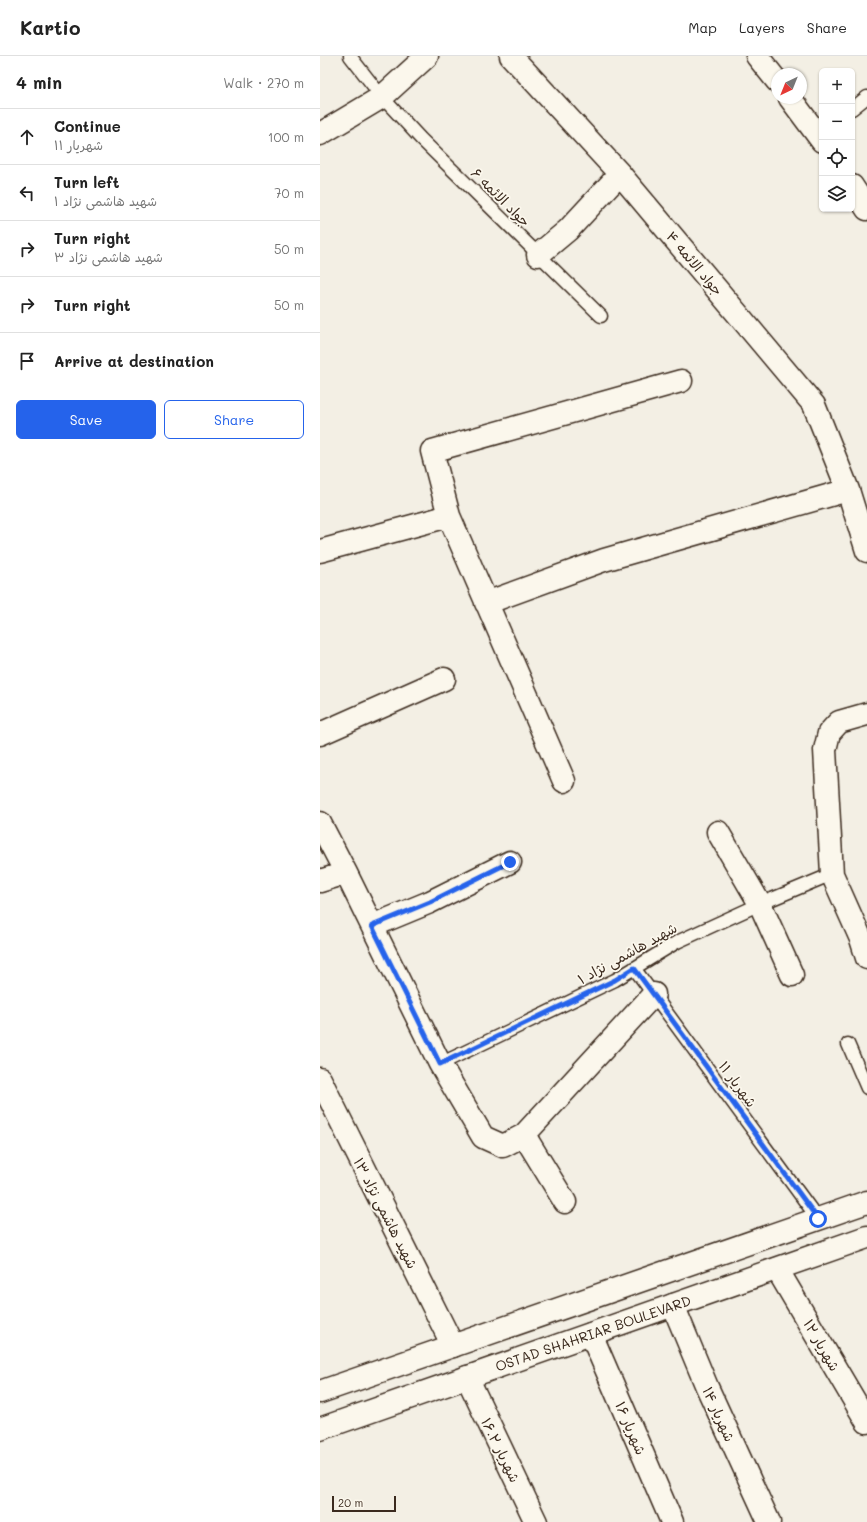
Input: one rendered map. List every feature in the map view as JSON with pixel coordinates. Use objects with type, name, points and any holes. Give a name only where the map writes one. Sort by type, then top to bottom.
[{"type":"street","points":[[320,134],[382,97],[428,56]]},
{"type":"street","name":"جواد الائمه ۴","points":[[511,56],[620,174],[814,405],[848,490],[867,551]]},
{"type":"street","points":[[757,56],[771,74]]},
{"type":"street","points":[[795,104],[819,134]]},
{"type":"street","points":[[538,254],[568,230],[620,174]]},
{"type":"street","points":[[855,191],[867,209]]},
{"type":"street","points":[[564,782],[449,516],[432,451],[681,382]]},
{"type":"street","points":[[486,603],[604,560],[848,490]]},
{"type":"street","points":[[320,551],[449,516]]},
{"type":"street","points":[[320,734],[444,679]]},
{"type":"street","points":[[867,714],[839,722],[829,733],[825,750],[832,874],[861,939],[867,958]]},
{"type":"street","points":[[320,823],[440,1064],[483,1137],[503,1146],[524,1136],[654,994]]},
{"type":"street","points":[[718,832],[760,904],[792,975]]},
{"type":"street","points":[[372,926],[430,902],[510,862]]},
{"type":"street","points":[[320,881],[346,873]]},
{"type":"street","name":"شهید هاشمی نژاد ۱۳","points":[[320,1079],[453,1346]]},
{"type":"street","points":[[524,1136],[565,1202]]},
{"type":"street","points":[[320,1392],[867,1202]]},
{"type":"street","name":"OSTAD SHAHRIAR BOULEVARD","points":[[320,1429],[867,1237]]},
{"type":"street","name":"شهریار ۱۲","points":[[777,1269],[867,1422]]},
{"type":"street","name":"شهریار ۱۴","points":[[673,1305],[707,1387],[769,1522]]},
{"type":"street","name":"شهریار ۱۶","points":[[591,1334],[672,1522]]},
{"type":"street","name":"شهریار ۱۶.۲","points":[[467,1378],[536,1522]]},
{"type":"lane","name":"جواد الائمه ۶","points":[[350,56],[382,97],[421,139],[601,316]]},
{"type":"lane","points":[[855,107],[867,97]]},
{"type":"lane","name":"شهید هاشمی نژاد ۱","points":[[440,1064],[615,980],[676,942],[760,904],[832,874]]},
{"type":"lane","name":"شهریار ۱۱","points":[[634,968],[818,1219]]},
{"type":"lane","points":[[848,1044],[867,1088]]},
{"type":"route","points":[[510,862],[430,902],[372,926],[440,1064],[615,980],[634,968],[818,1219]]}]
